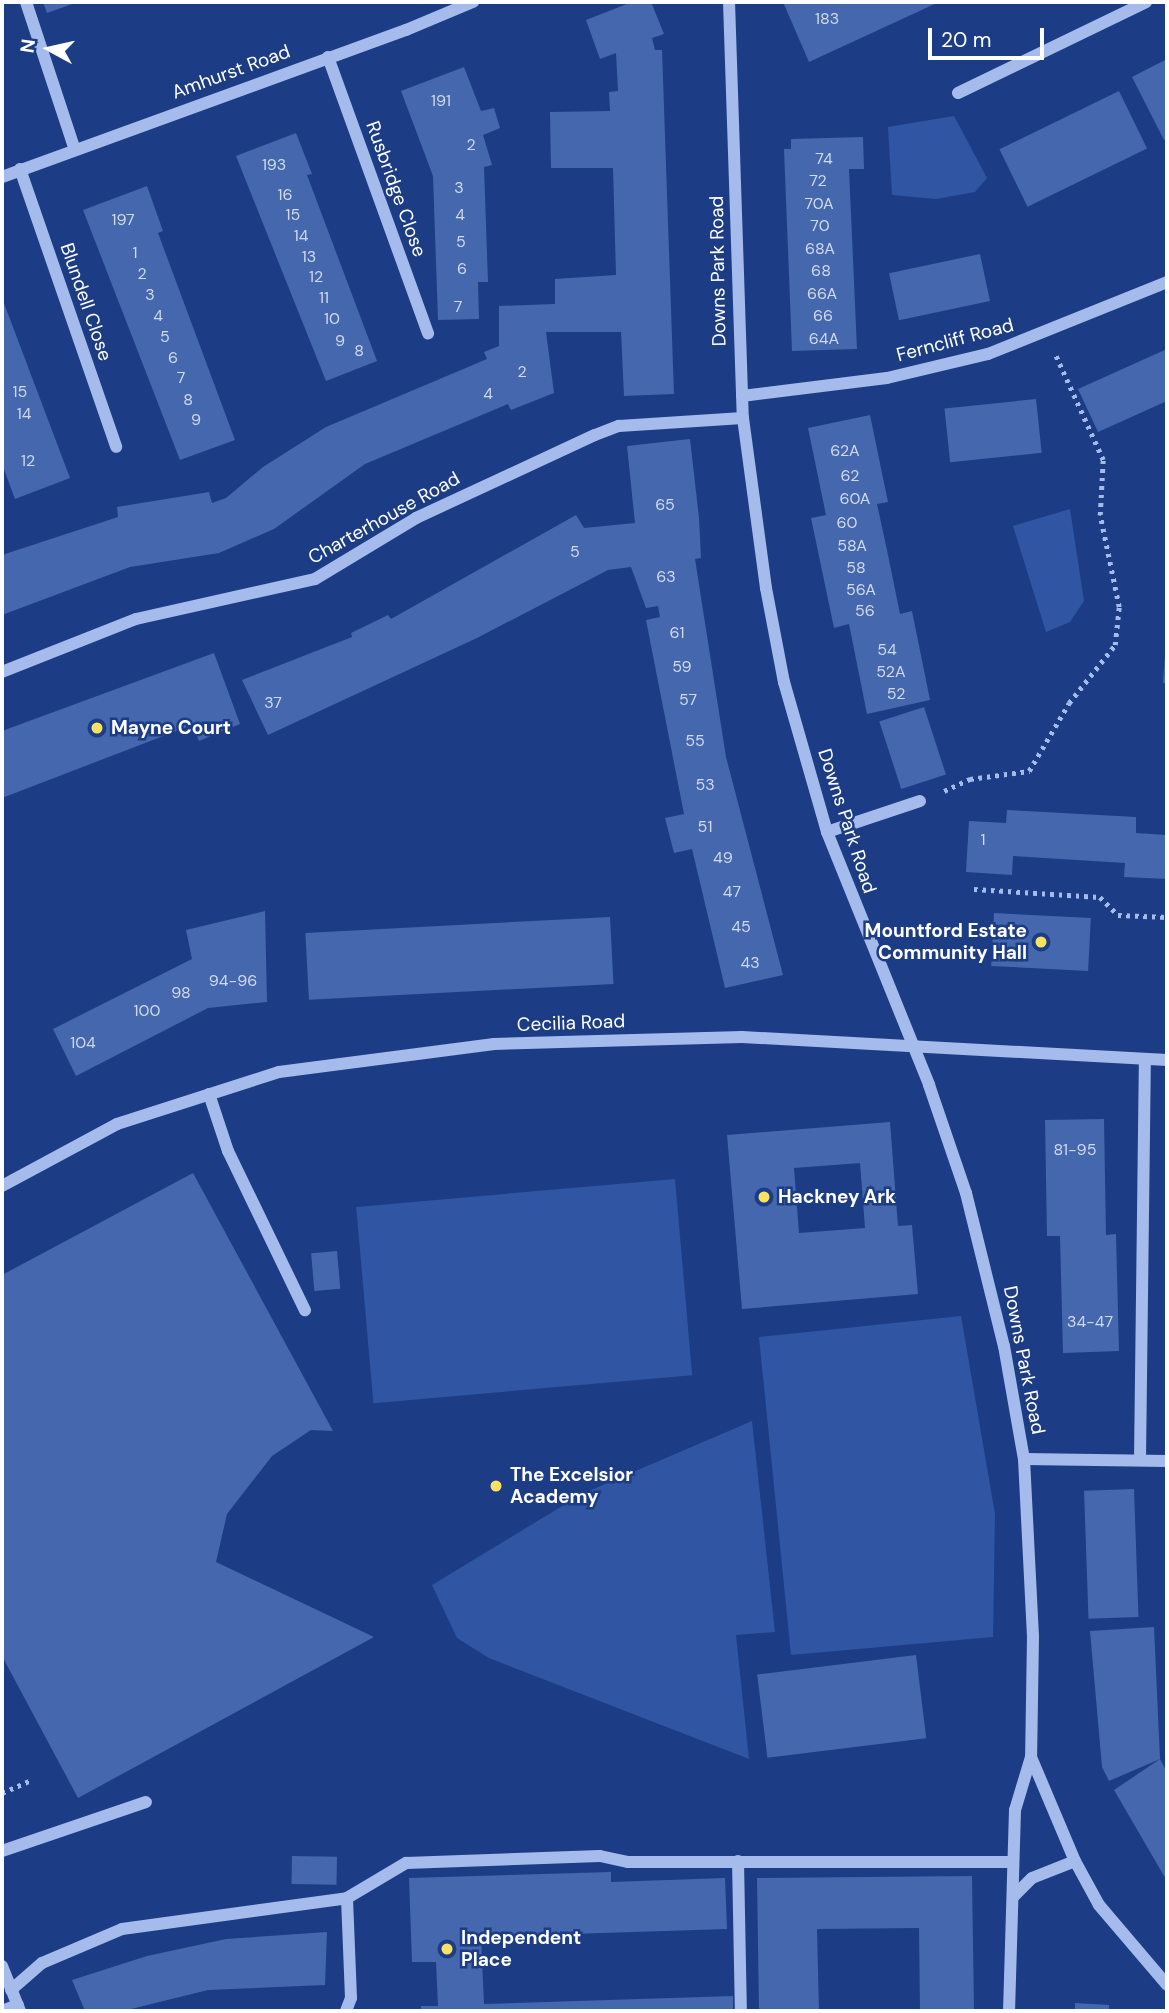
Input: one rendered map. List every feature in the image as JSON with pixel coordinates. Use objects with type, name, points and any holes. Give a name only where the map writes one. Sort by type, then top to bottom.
[{"type":"street","points":[[26,2],[75,150]]},
{"type":"street","name":"Amhurst Road","points":[[2,177],[473,2]]},
{"type":"street","name":"Downs Park Road","points":[[729,2],[743,418],[782,668],[827,832],[966,1193],[1004,1346],[1024,1459],[1033,1636],[1031,1757],[1015,1810],[1011,1862],[1014,1896],[1009,2011]]},
{"type":"street","points":[[958,93],[1146,2]]},
{"type":"street","name":"Rusbridge Close","points":[[328,57],[428,334]]},
{"type":"street","name":"Blundell Close","points":[[20,169],[116,447]]},
{"type":"street","name":"Ferncliff Road","points":[[742,396],[887,377],[988,354],[1046,334],[1167,282]]},
{"type":"street","name":"Charterhouse Road","points":[[2,671],[136,620],[315,579],[416,519],[619,426],[743,418]]},
{"type":"street","points":[[827,832],[920,800]]},
{"type":"street","name":"Cecilia Road","points":[[2,1186],[117,1124],[279,1072],[494,1044],[742,1037],[1167,1060]]},
{"type":"street","points":[[1140,1459],[1145,1059]]},
{"type":"street","points":[[209,1094],[228,1151],[305,1310]]},
{"type":"street","points":[[1024,1459],[1167,1461]]},
{"type":"street","name":"Downs Park Road","points":[[1031,1757],[1076,1861],[1099,1905],[1167,1985]]},
{"type":"street","points":[[2,1851],[146,1802]]},
{"type":"street","points":[[11,1990],[43,1963],[122,1929],[347,1898],[406,1863],[600,1856],[628,1862],[1011,1862]]},
{"type":"street","points":[[738,1861],[741,2011]]},
{"type":"street","points":[[1014,1896],[1032,1878],[1076,1861]]},
{"type":"street","points":[[346,2011],[351,1998],[347,1898]]},
{"type":"street","points":[[2,1966],[19,2008],[2,2011]]},
{"type":"path","points":[[920,800],[970,779],[1029,771],[1069,703],[1115,645],[1119,607],[1100,515],[1103,460],[1046,334]]},
{"type":"path","points":[[974,889],[1100,897],[1118,915],[1167,917]]},
{"type":"path","points":[[2,1793],[31,1780]]},
{"type":"shaded area","points":[[954,116],[987,178],[975,192],[936,199],[892,195],[888,127]]},
{"type":"shaded area","points":[[1070,509],[1084,601],[1070,622],[1046,632],[1013,526]]},
{"type":"shaded area","points":[[675,1179],[692,1375],[373,1403],[356,1207]]},
{"type":"shaded area","points":[[961,1316],[995,1514],[993,1637],[791,1655],[759,1337]]},
{"type":"shaded area","points":[[752,1421],[775,1632],[736,1635],[749,1759],[489,1658],[457,1638],[432,1585],[582,1494]]},
{"type":"building","points":[[43,2],[78,2],[47,13]]},
{"type":"building","points":[[632,2],[651,2],[664,34],[652,38],[655,50],[662,50],[674,394],[624,396],[621,332],[546,332],[554,393],[511,410],[508,404],[365,464],[274,529],[219,553],[130,567],[2,615],[2,555],[118,517],[117,507],[209,492],[212,503],[226,498],[263,467],[326,427],[487,359],[484,352],[499,346],[499,306],[555,304],[555,279],[616,275],[613,168],[551,168],[550,112],[610,111],[609,92],[618,91],[616,53],[600,59],[586,20]]},
{"type":"building","points":[[783,2],[939,2],[809,62]]},
{"type":"building","points":[[1167,59],[1167,138],[1164,140],[1132,77]]},
{"type":"building","points":[[464,67],[481,111],[494,108],[500,128],[483,135],[492,165],[484,167],[488,282],[478,282],[479,319],[438,320],[433,176],[401,91]]},
{"type":"building","points":[[1119,91],[1147,149],[1028,207],[999,149]]},
{"type":"building","points":[[296,133],[312,174],[307,175],[377,361],[326,381],[236,156]]},
{"type":"building","points":[[863,137],[864,169],[849,169],[857,349],[792,351],[784,149],[791,149],[791,139]]},
{"type":"building","points":[[147,186],[163,231],[158,233],[235,440],[180,460],[83,210]]},
{"type":"building","points":[[980,254],[990,301],[899,320],[889,273]]},
{"type":"building","points":[[2,298],[70,478],[15,499],[2,464]]},
{"type":"building","points":[[1167,349],[1167,401],[1098,432],[1078,389]]},
{"type":"building","points":[[1036,399],[1042,453],[950,462],[945,409]]},
{"type":"building","points":[[870,415],[888,502],[877,504],[900,614],[912,611],[930,700],[867,714],[849,624],[834,628],[811,518],[826,515],[808,428]]},
{"type":"building","points":[[690,439],[701,558],[695,559],[726,757],[783,975],[725,988],[692,849],[674,853],[665,818],[684,814],[646,620],[660,617],[658,606],[646,608],[631,567],[608,570],[477,638],[268,735],[242,680],[352,637],[351,633],[388,615],[391,619],[576,515],[584,528],[635,523],[627,446]]},
{"type":"building","name":"Mayne Court","points":[[214,653],[240,724],[199,741],[192,725],[2,798],[2,731]]},
{"type":"building","points":[[1165,655],[1167,683],[1163,683]]},
{"type":"building","points":[[924,707],[946,775],[901,789],[879,722]]},
{"type":"building","points":[[1007,810],[1136,817],[1136,833],[1167,835],[1167,879],[1124,877],[1125,863],[1013,856],[1012,875],[966,872],[969,821],[1006,823]]},
{"type":"building","points":[[265,911],[267,1002],[208,1008],[76,1076],[53,1029],[192,959],[186,930]]},
{"type":"building","name":"Mountford Estate Community Hall","points":[[994,913],[1091,918],[1088,971],[991,966]]},
{"type":"building","points":[[610,917],[614,984],[309,1000],[305,933]]},
{"type":"building","points":[[1104,1119],[1106,1235],[1116,1234],[1119,1351],[1063,1353],[1060,1236],[1047,1236],[1045,1120]]},
{"type":"building","name":"Hackney Ark","points":[[890,1122],[898,1226],[912,1225],[918,1294],[742,1309],[727,1135]],"holes":[[[860,1163],[865,1228],[799,1233],[794,1168]]]},
{"type":"building","points":[[193,1173],[333,1431],[311,1430],[272,1456],[227,1514],[216,1562],[374,1637],[78,1798],[2,1656],[2,1275]]},
{"type":"building","points":[[337,1251],[340,1289],[314,1291],[311,1253]]},
{"type":"building","points":[[1134,1489],[1138,1617],[1088,1619],[1084,1491]]},
{"type":"building","points":[[1154,1627],[1160,1759],[1109,1781],[1102,1767],[1090,1631]]},
{"type":"building","points":[[916,1655],[926,1738],[767,1758],[757,1674]]},
{"type":"building","points":[[1160,1759],[1167,1772],[1167,1881],[1114,1790]]},
{"type":"building","points":[[292,1856],[337,1857],[337,1885],[292,1884]]},
{"type":"building","name":"Independent Place","points":[[611,1872],[611,1882],[725,1878],[727,1929],[481,1937],[484,2004],[733,1996],[733,2011],[421,2011],[421,2006],[438,2006],[436,1962],[412,1962],[409,1878]]},
{"type":"building","points":[[972,1876],[974,2011],[920,2011],[919,1928],[817,1929],[819,2011],[759,2011],[757,1878]]},
{"type":"building","points":[[327,1932],[325,1985],[208,1990],[123,2011],[85,2011],[72,1980],[147,1956],[226,1939]]},
{"type":"building","points":[[1075,2003],[1109,2005],[1109,2011],[1075,2011]]},
{"type":"place","name":"Mayne Court","points":[[97,728]]},
{"type":"place","name":"Mountford Estate Community Hall","points":[[1041,942]]},
{"type":"place","name":"Hackney Ark","points":[[764,1197]]},
{"type":"place","name":"The Excelsior Academy","points":[[496,1486]]},
{"type":"place","name":"Independent Place","points":[[447,1949]]}]
